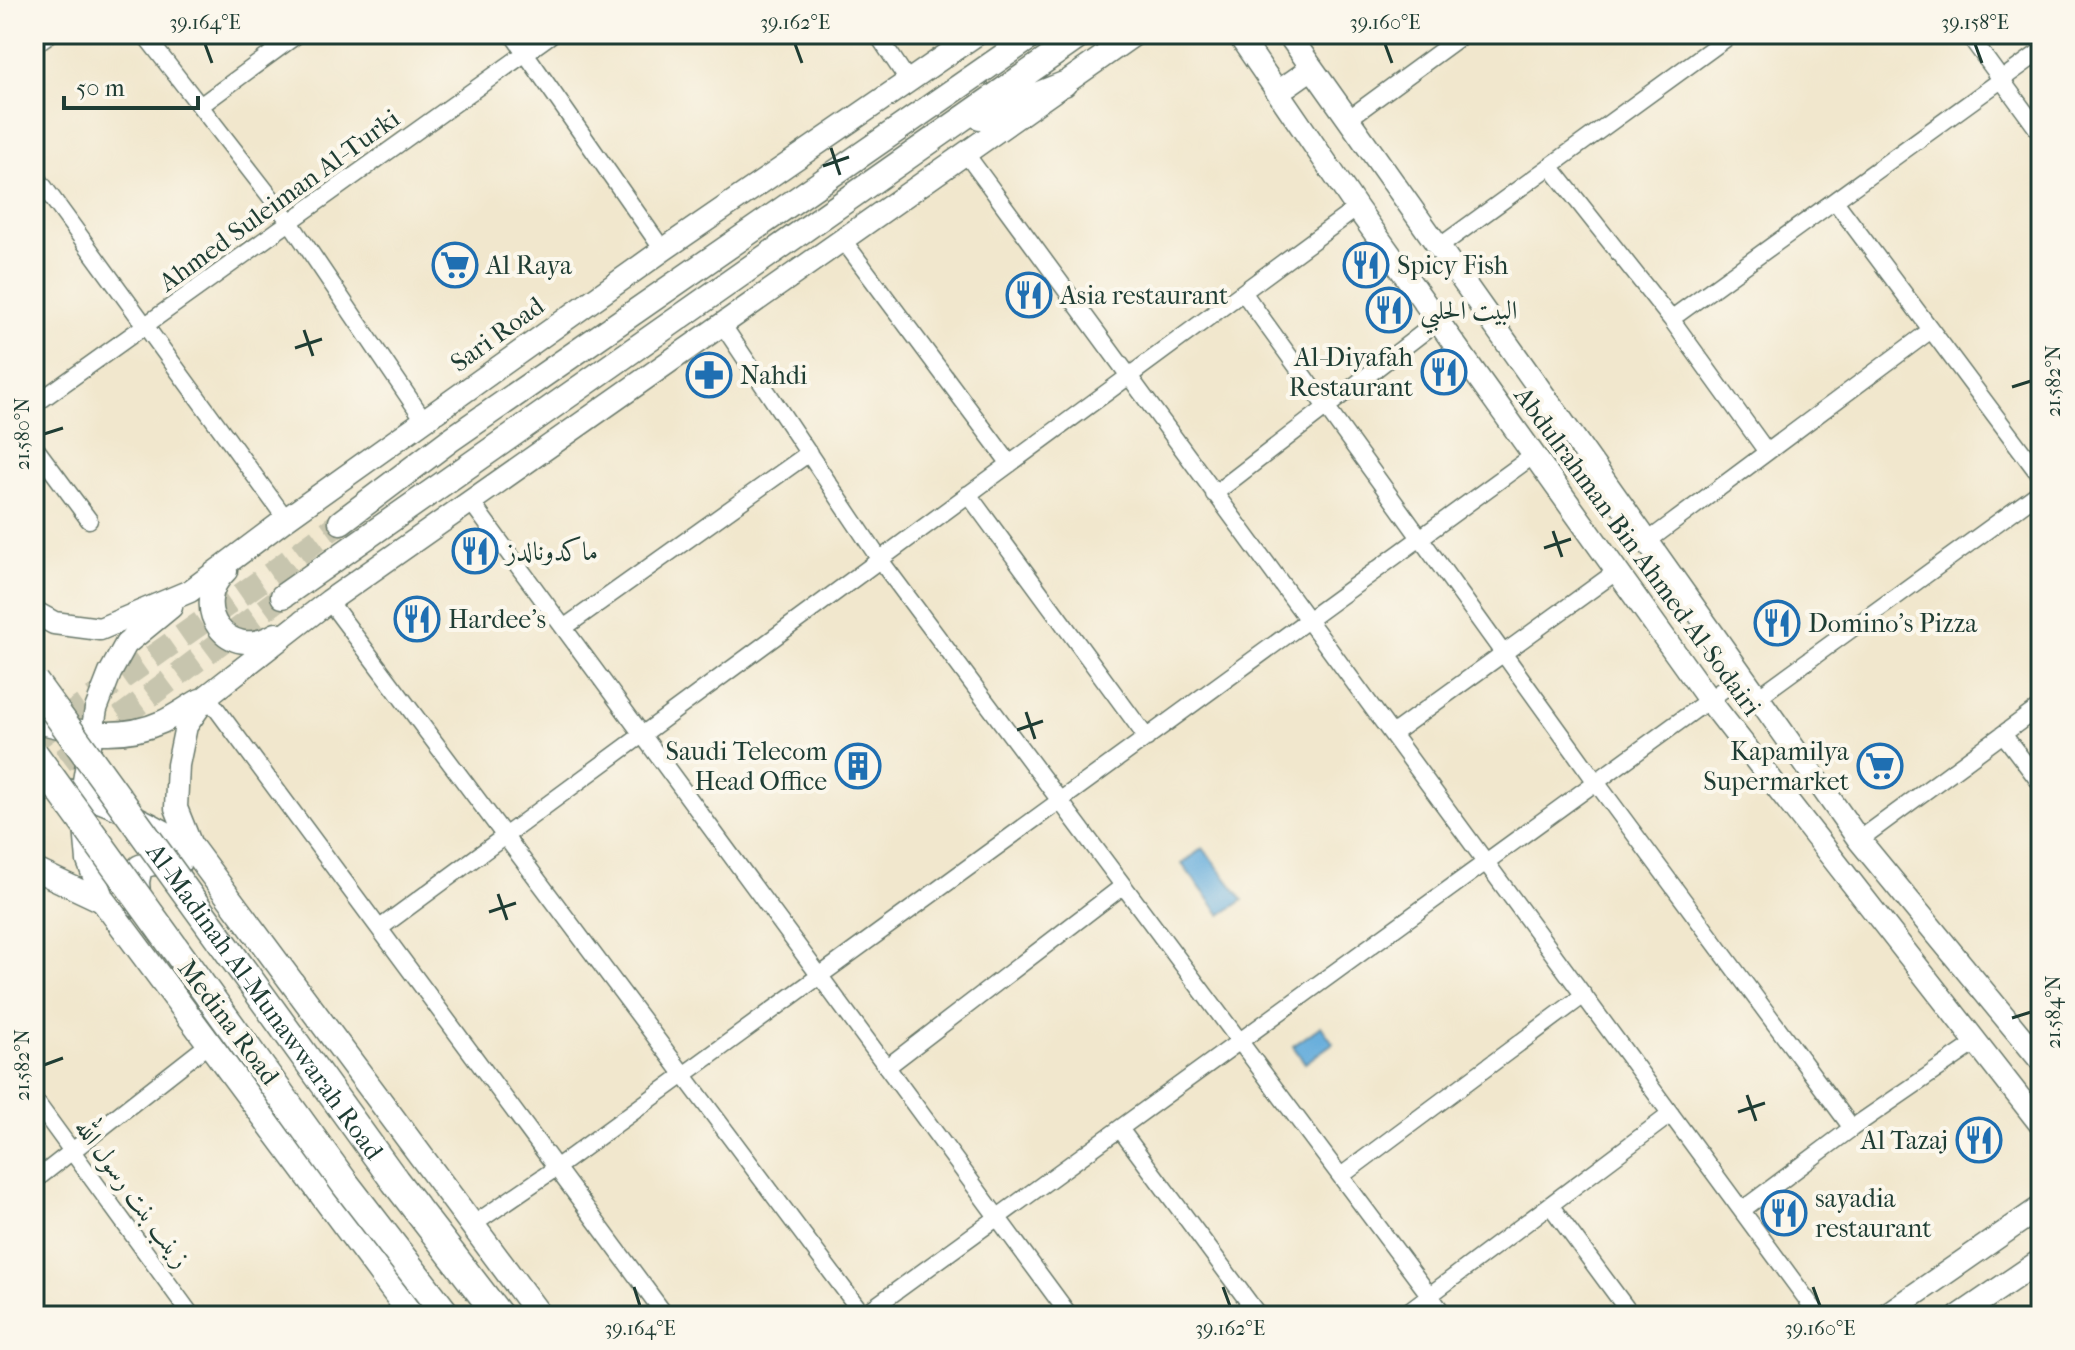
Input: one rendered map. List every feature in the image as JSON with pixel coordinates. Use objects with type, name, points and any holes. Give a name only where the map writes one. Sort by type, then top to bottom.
[{"type":"highway","name":"Al-Madinah Al-Munawwarah Road","points":[[34,682],[395,1181],[499,1316]]},
{"type":"highway","name":"Al-Madinah Al-Munawwarah Road","points":[[34,754],[346,1185],[447,1316]]},
{"type":"main road","name":"Sari Road","points":[[34,612],[54,623],[100,629],[190,591],[663,250],[977,34]]},
{"type":"main road","points":[[341,522],[450,440],[1035,34]]},
{"type":"main road","points":[[283,596],[1083,34]]},
{"type":"main road","points":[[34,721],[79,733],[118,733],[160,723],[207,696],[329,601],[1135,34]]},
{"type":"main road","name":"Abdulrahman Bin Ahmed Al-Sodairi","points":[[1238,34],[1357,208],[1709,700],[2041,1125]]},
{"type":"main road","name":"Abdulrahman Bin Ahmed Al-Sodairi","points":[[1288,34],[1859,840],[2041,1061]]},
{"type":"main road","points":[[1278,92],[1312,68]]},
{"type":"main road","points":[[945,131],[1064,84]]},
{"type":"main road","points":[[265,535],[215,581],[211,601],[214,623],[224,634],[237,643],[264,641],[329,601]]},
{"type":"main road","name":"Medina Road","points":[[190,591],[126,644],[100,697],[82,793],[88,861],[104,902],[412,1316]]},
{"type":"main road","points":[[207,696],[186,726],[178,765],[176,808],[192,848],[540,1316]]},
{"type":"main road","points":[[34,781],[82,793],[134,814],[192,848]]},
{"type":"main road","points":[[155,970],[140,916],[137,882],[140,867],[176,862],[230,899]]},
{"type":"main road","points":[[34,869],[104,902]]},
{"type":"main road","points":[[1884,1316],[2041,1207]]},
{"type":"main road","points":[[1959,1316],[2041,1260]]},
{"type":"street","points":[[34,45],[50,34]]},
{"type":"street","points":[[144,34],[290,222],[424,420]]},
{"type":"street","points":[[200,106],[298,34]]},
{"type":"street","points":[[512,34],[663,250]]},
{"type":"street","name":"Ahmed Suleiman Al-Turki","points":[[34,405],[552,34]]},
{"type":"street","points":[[877,34],[909,82]]},
{"type":"street","points":[[1348,119],[1464,34]]},
{"type":"street","points":[[1439,247],[1732,34]]},
{"type":"street","points":[[1968,34],[2041,134]]},
{"type":"street","points":[[1671,319],[2041,51]]},
{"type":"street","points":[[966,154],[1819,1316]]},
{"type":"street","points":[[1550,166],[1671,319],[1767,452]]},
{"type":"street","points":[[34,173],[286,519]]},
{"type":"street","points":[[1835,201],[2041,477]]},
{"type":"street","points":[[380,928],[1357,208]]},
{"type":"street","points":[[843,240],[1010,464]]},
{"type":"street","points":[[1243,292],[1596,782],[1852,1128]]},
{"type":"street","points":[[1214,494],[1438,321]]},
{"type":"street","points":[[722,324],[880,560],[1445,1316]]},
{"type":"street","points":[[1648,541],[1931,330]]},
{"type":"street","points":[[34,446],[89,520]]},
{"type":"street","points":[[565,627],[809,453]]},
{"type":"street","points":[[471,1226],[556,1168],[1534,455]]},
{"type":"street","points":[[1758,697],[2041,491]]},
{"type":"street","points":[[968,494],[1147,738]]},
{"type":"street","points":[[471,502],[1070,1316]]},
{"type":"street","points":[[1392,734],[1617,571]]},
{"type":"street","points":[[329,601],[863,1316],[1743,675]]},
{"type":"street","points":[[207,696],[666,1316]]},
{"type":"street","points":[[1859,840],[2041,706]]},
{"type":"street","points":[[2003,734],[2041,784]]},
{"type":"street","points":[[887,1067],[1123,886]]},
{"type":"street","points":[[1341,1176],[1584,995]]},
{"type":"street","points":[[1742,1210],[1852,1128],[1977,1042]]},
{"type":"street","points":[[34,1181],[210,1043]]},
{"type":"street","name":"زينب بنت رسول الله","points":[[34,1099],[192,1316]]},
{"type":"street","points":[[1402,1316],[1671,1114]]},
{"type":"street","points":[[1120,1129],[1259,1316]]},
{"type":"street","points":[[1550,1205],[1632,1316]]},
{"type":"water","points":[[1203,848],[1243,900],[1221,915],[1182,864]]},
{"type":"water","points":[[1321,1026],[1333,1043],[1305,1063],[1293,1046]]},
{"type":"tunnel","points":[[34,740],[341,522]]},
{"type":"tunnel","points":[[34,782],[283,596]]},
{"type":"place","name":"Al Raya","points":[[455,265]]},
{"type":"place","name":"Spicy Fish","points":[[1366,265]]},
{"type":"place","name":"Asia restaurant","points":[[1029,295]]},
{"type":"place","name":"البيت الحلبي","points":[[1389,310]]},
{"type":"place","name":"Al-Diyafah Restaurant","points":[[1444,372]]},
{"type":"place","name":"Nahdi","points":[[709,375]]},
{"type":"place","name":"ماكدونالدز","points":[[475,551]]},
{"type":"place","name":"Hardee's","points":[[417,619]]},
{"type":"place","name":"Domino's Pizza","points":[[1777,623]]},
{"type":"place","name":"Saudi Telecom Head Office","points":[[858,766]]},
{"type":"place","name":"Kapamilya Supermarket","points":[[1880,766]]},
{"type":"place","name":"Al Tazaj","points":[[1979,1140]]},
{"type":"place","name":"sayadia restaurant","points":[[1784,1213]]}]
